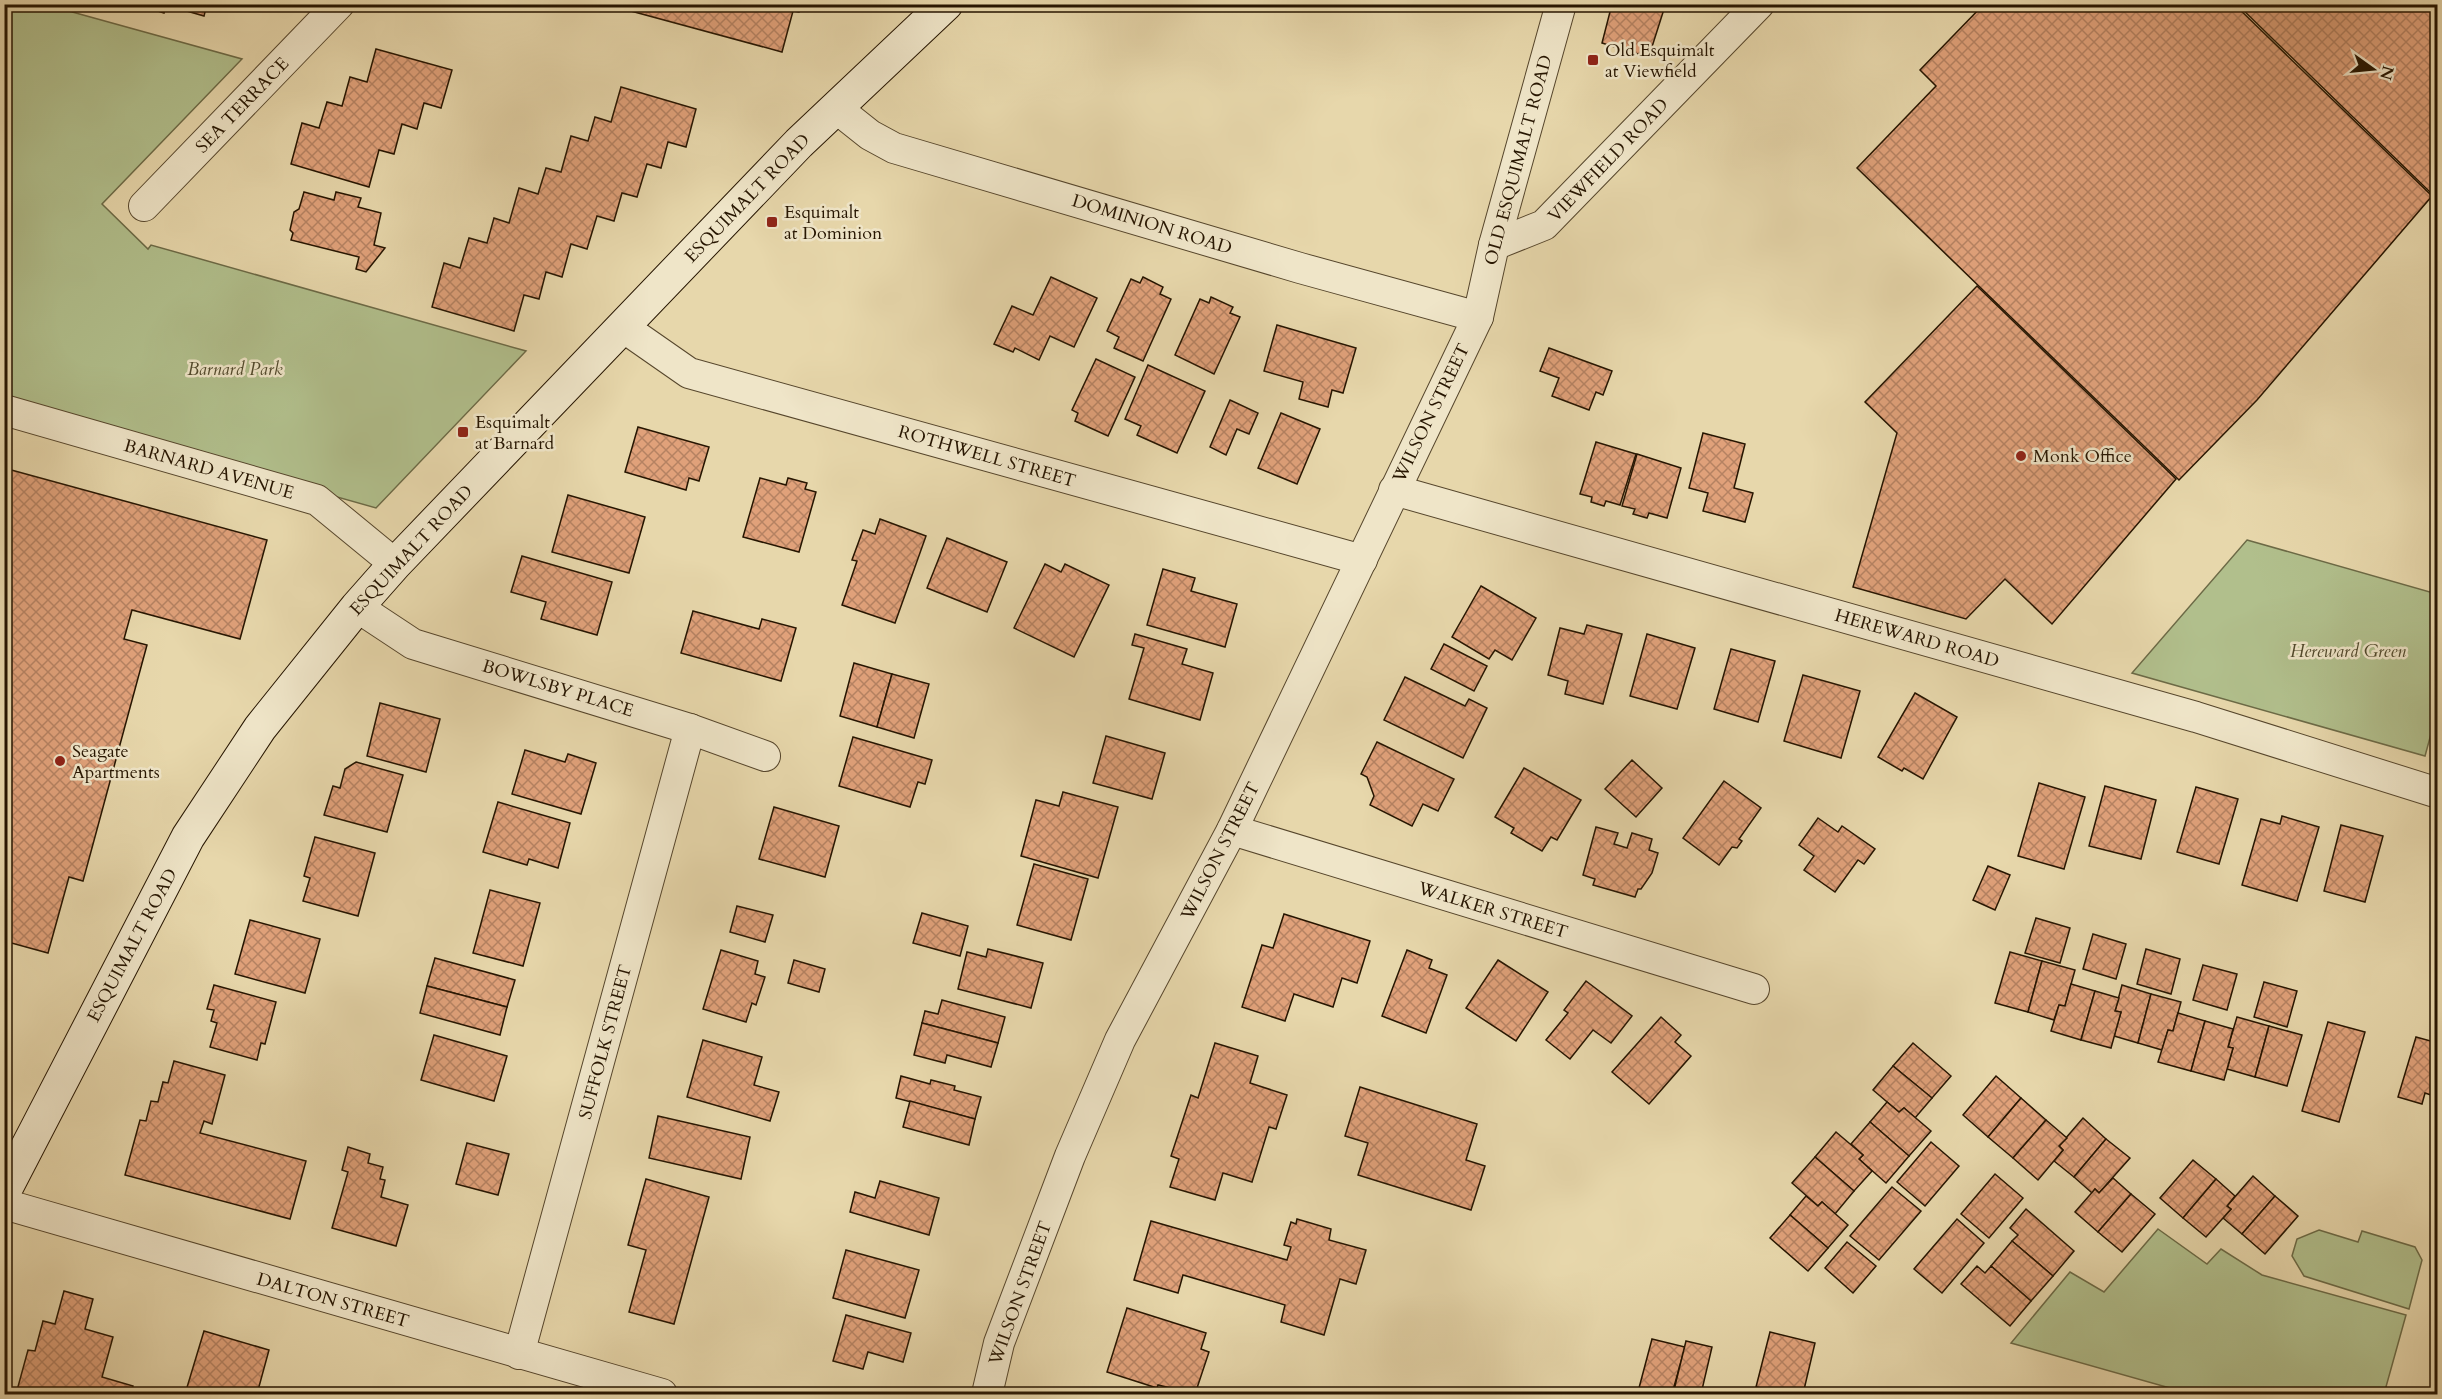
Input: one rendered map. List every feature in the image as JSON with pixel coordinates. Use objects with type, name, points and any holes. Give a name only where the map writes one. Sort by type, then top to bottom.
[{"type":"main road","name":"ESQUIMALT ROAD","points":[[4,1192],[188,837],[260,729],[357,607],[395,564],[800,143],[946,4]]},
{"type":"street","name":"SEA TERRACE","points":[[144,206],[339,4]]},
{"type":"street","name":"OLD ESQUIMALT ROAD","points":[[1478,317],[1494,245],[1560,4]]},
{"type":"street","name":"VIEWFIELD ROAD","points":[[1494,245],[1544,225],[1759,4]]},
{"type":"street","name":"DOMINION ROAD","points":[[836,108],[870,135],[894,148],[1300,268],[1478,317]]},
{"type":"street","name":"WILSON STREET","points":[[987,1395],[999,1343],[1070,1156],[1115,1050],[1232,830],[1478,317]]},
{"type":"street","name":"ROTHWELL STREET","points":[[623,327],[689,372],[1362,560]]},
{"type":"street","name":"BARNARD AVENUE","points":[[4,410],[317,500],[395,564]]},
{"type":"street","name":"HEREWARD ROAD","points":[[1394,490],[2196,717],[2438,793]]},
{"type":"street","name":"BOWLSBY PLACE","points":[[357,607],[413,644],[690,729],[765,756]]},
{"type":"street","name":"SUFFOLK STREET","points":[[519,1354],[690,729]]},
{"type":"street","name":"WALKER STREET","points":[[1232,830],[1754,989]]},
{"type":"street","name":"DALTON STREET","points":[[4,1204],[662,1395]]},
{"type":"green space","name":"Barnard Park","points":[[5,5],[47,5],[242,59],[102,204],[148,249],[151,245],[526,351],[376,508],[5,403]]},
{"type":"green space","name":"Hereward Green","points":[[2247,540],[2437,594],[2437,712],[2425,756],[2132,673]]},
{"type":"green space","points":[[2158,1229],[2207,1264],[2221,1249],[2262,1275],[2406,1315],[2384,1394],[2191,1394],[2011,1343],[2070,1272],[2104,1292]]},
{"type":"green space","points":[[2319,1230],[2358,1242],[2362,1231],[2415,1247],[2422,1260],[2409,1309],[2304,1276],[2292,1256],[2297,1239]]},
{"type":"building","points":[[136,4],[207,4],[204,16],[166,5],[164,13]]},
{"type":"building","points":[[425,4],[445,4],[444,10]]},
{"type":"building","points":[[605,4],[801,4],[799,12],[793,11],[782,52]]},
{"type":"building","points":[[1612,4],[1672,4],[1671,8],[1665,6],[1647,57],[1602,43]]},
{"type":"building","points":[[1984,4],[2234,4],[2432,196],[2257,400],[2179,480],[1857,168],[1936,86],[1920,70]]},
{"type":"building","points":[[2237,4],[2438,4],[2438,189],[2433,195]]},
{"type":"building","points":[[376,49],[452,70],[441,108],[424,103],[417,129],[402,124],[394,154],[379,150],[369,187],[291,164],[302,123],[319,128],[327,102],[342,106],[350,77],[367,82]]},
{"type":"building","points":[[621,87],[696,109],[686,147],[668,142],[661,168],[647,164],[637,197],[622,193],[614,221],[597,216],[587,249],[571,244],[562,277],[546,272],[539,299],[524,295],[514,331],[432,307],[444,263],[460,268],[469,238],[487,243],[494,218],[509,223],[519,188],[538,194],[546,168],[561,172],[571,136],[588,141],[595,117],[611,122]]},
{"type":"building","points":[[304,192],[334,200],[336,192],[361,198],[358,207],[381,213],[374,245],[385,248],[366,272],[356,269],[359,257],[291,240],[293,233],[290,230],[294,212],[299,209]]},
{"type":"building","points":[[1051,277],[1097,298],[1074,347],[1050,336],[1039,360],[1015,348],[1013,352],[994,344],[1012,306],[1033,315]]},
{"type":"building","points":[[1143,277],[1163,287],[1160,294],[1171,299],[1143,361],[1114,348],[1119,337],[1107,331],[1131,279],[1140,283]]},
{"type":"building","name":"Monk Office","points":[[1977,286],[2176,479],[2052,624],[2005,579],[1966,619],[1853,587],[1897,433],[1865,402]]},
{"type":"building","points":[[1211,297],[1233,307],[1230,313],[1240,317],[1214,374],[1175,355],[1200,299],[1209,303]]},
{"type":"building","points":[[1277,325],[1356,348],[1343,393],[1332,390],[1328,407],[1299,399],[1303,382],[1264,371]]},
{"type":"building","points":[[1549,348],[1612,371],[1603,395],[1596,392],[1589,410],[1552,396],[1559,378],[1540,371]]},
{"type":"building","points":[[1096,359],[1135,377],[1108,436],[1075,421],[1078,413],[1072,410]]},
{"type":"building","points":[[1148,365],[1205,391],[1177,453],[1137,435],[1141,426],[1125,419]]},
{"type":"building","points":[[1230,400],[1258,413],[1249,434],[1237,429],[1226,455],[1210,447]]},
{"type":"building","points":[[1281,413],[1320,429],[1297,484],[1258,468]]},
{"type":"building","points":[[638,427],[709,447],[699,481],[689,478],[686,490],[625,472]]},
{"type":"building","points":[[1703,433],[1745,444],[1734,488],[1753,493],[1745,522],[1703,511],[1708,493],[1689,488]]},
{"type":"building","points":[[1596,442],[1636,454],[1620,505],[1606,501],[1604,506],[1591,502],[1592,497],[1580,494]]},
{"type":"building","points":[[1637,454],[1681,468],[1667,518],[1649,513],[1647,518],[1633,514],[1635,509],[1622,506]]},
{"type":"building","name":"Seagate Apartments","points":[[4,468],[267,540],[240,639],[132,610],[124,639],[147,645],[83,881],[69,877],[48,953],[4,941]]},
{"type":"building","points":[[760,478],[786,485],[788,478],[807,483],[805,489],[816,492],[799,552],[743,537]]},
{"type":"building","points":[[568,495],[645,517],[629,573],[552,552]]},
{"type":"building","points":[[880,519],[926,536],[895,623],[842,605],[857,561],[852,560],[863,530],[875,534]]},
{"type":"building","points":[[947,538],[1007,562],[987,612],[927,588]]},
{"type":"building","points":[[522,556],[612,582],[597,635],[541,619],[546,602],[511,592]]},
{"type":"building","points":[[1045,564],[1061,572],[1065,564],[1109,585],[1074,657],[1014,628]]},
{"type":"building","points":[[1163,569],[1195,578],[1191,591],[1237,604],[1225,647],[1147,625]]},
{"type":"building","points":[[1481,586],[1536,618],[1512,660],[1495,650],[1489,659],[1452,637]]},
{"type":"building","points":[[693,611],[759,629],[762,619],[796,628],[781,681],[681,653]]},
{"type":"building","points":[[1587,625],[1622,634],[1603,704],[1565,694],[1568,681],[1548,675],[1560,628],[1584,634]]},
{"type":"building","points":[[1135,634],[1187,649],[1182,664],[1213,673],[1200,720],[1129,699],[1144,648],[1132,645]]},
{"type":"building","points":[[1647,634],[1695,648],[1677,709],[1630,696]]},
{"type":"building","points":[[1444,644],[1487,666],[1474,691],[1431,669]]},
{"type":"building","points":[[1731,649],[1775,661],[1758,722],[1714,709]]},
{"type":"building","points":[[854,663],[892,674],[877,727],[840,716]]},
{"type":"building","points":[[892,674],[929,684],[914,738],[877,727]]},
{"type":"building","points":[[1803,675],[1860,691],[1841,758],[1784,741]]},
{"type":"building","points":[[1405,677],[1465,706],[1469,699],[1487,708],[1463,758],[1384,720]]},
{"type":"building","points":[[1915,693],[1957,717],[1923,779],[1904,768],[1902,771],[1878,757]]},
{"type":"building","points":[[380,703],[440,719],[426,772],[367,756]]},
{"type":"building","points":[[1106,736],[1165,753],[1152,799],[1093,783]]},
{"type":"building","points":[[853,737],[932,760],[925,784],[918,782],[910,807],[839,786]]},
{"type":"building","points":[[1377,742],[1454,779],[1438,811],[1423,804],[1412,826],[1370,805],[1374,796],[1367,777],[1361,774]]},
{"type":"building","points":[[525,750],[565,762],[568,754],[596,763],[581,814],[512,794]]},
{"type":"building","points":[[1632,760],[1662,788],[1636,817],[1605,789]]},
{"type":"building","points":[[356,762],[403,775],[387,832],[324,815],[333,786],[340,788],[345,769]]},
{"type":"building","points":[[1524,768],[1581,800],[1557,840],[1551,837],[1542,851],[1511,833],[1514,828],[1495,817]]},
{"type":"building","points":[[1724,781],[1761,808],[1739,839],[1742,841],[1737,848],[1732,847],[1719,865],[1683,838]]},
{"type":"building","points":[[2039,783],[2085,797],[2064,869],[2018,856]]},
{"type":"building","points":[[2105,786],[2156,800],[2141,859],[2089,846]]},
{"type":"building","points":[[2196,787],[2238,799],[2219,864],[2177,852]]},
{"type":"building","points":[[1063,792],[1118,807],[1098,878],[1021,856],[1036,800],[1059,806]]},
{"type":"building","points":[[498,802],[570,823],[558,868],[529,859],[527,865],[483,852]]},
{"type":"building","points":[[774,807],[839,826],[825,877],[759,859]]},
{"type":"building","points":[[2282,816],[2319,827],[2297,901],[2242,885],[2261,819],[2280,824]]},
{"type":"building","points":[[1818,818],[1838,832],[1842,826],[1875,849],[1864,864],[1858,860],[1835,892],[1804,870],[1814,856],[1799,845]]},
{"type":"building","points":[[2341,825],[2383,836],[2365,902],[2324,891]]},
{"type":"building","points":[[1596,827],[1618,833],[1614,844],[1627,848],[1632,833],[1652,839],[1649,850],[1658,853],[1652,873],[1641,889],[1638,889],[1635,897],[1593,885],[1595,879],[1583,875]]},
{"type":"building","points":[[315,837],[375,853],[358,916],[303,901],[310,878],[304,876]]},
{"type":"building","points":[[1034,864],[1088,879],[1071,940],[1017,925]]},
{"type":"building","points":[[1988,866],[2010,875],[1995,910],[1973,900]]},
{"type":"building","points":[[490,890],[540,903],[523,966],[473,953]]},
{"type":"building","points":[[737,906],[773,915],[765,942],[730,932]]},
{"type":"building","points":[[922,913],[968,926],[960,956],[913,943]]},
{"type":"building","points":[[1284,914],[1370,941],[1357,983],[1342,978],[1333,1007],[1294,994],[1285,1021],[1242,1007],[1262,945],[1273,948]]},
{"type":"building","points":[[2036,918],[2070,928],[2060,963],[2025,953]]},
{"type":"building","points":[[250,920],[320,939],[305,993],[235,974]]},
{"type":"building","points":[[2093,934],[2126,944],[2116,979],[2083,969]]},
{"type":"building","points":[[988,949],[1043,963],[1031,1008],[958,989],[967,952],[986,957]]},
{"type":"building","points":[[2146,949],[2180,959],[2171,994],[2137,984]]},
{"type":"building","points":[[721,950],[758,961],[755,974],[765,977],[756,1005],[752,1003],[746,1022],[703,1009]]},
{"type":"building","points":[[1407,950],[1432,960],[1429,968],[1447,975],[1426,1033],[1382,1016]]},
{"type":"building","points":[[2010,952],[2042,961],[2028,1012],[1995,1003]]},
{"type":"building","points":[[435,958],[515,980],[507,1007],[427,986]]},
{"type":"building","points":[[794,960],[825,969],[819,992],[788,983]]},
{"type":"building","points":[[1498,960],[1548,992],[1516,1041],[1466,1008]]},
{"type":"building","points":[[2042,961],[2075,970],[2065,1006],[2059,1005],[2054,1020],[2028,1012]]},
{"type":"building","points":[[2203,965],[2237,974],[2227,1010],[2193,1000]]},
{"type":"building","points":[[1586,981],[1632,1016],[1611,1043],[1593,1030],[1570,1059],[1546,1040],[1568,1013],[1564,1010]]},
{"type":"building","points":[[2264,982],[2297,991],[2287,1027],[2254,1017]]},
{"type":"building","points":[[2071,984],[2095,991],[2081,1040],[2051,1031],[2059,1005],[2065,1006]]},
{"type":"building","points":[[214,985],[276,1002],[265,1044],[261,1043],[257,1060],[210,1047],[217,1023],[211,1021],[214,1010],[207,1009]]},
{"type":"building","points":[[2122,985],[2151,994],[2138,1043],[2114,1036],[2121,1012],[2115,1011]]},
{"type":"building","points":[[427,986],[507,1007],[500,1035],[420,1013]]},
{"type":"building","points":[[2095,991],[2119,998],[2115,1011],[2121,1012],[2111,1048],[2081,1040]]},
{"type":"building","points":[[2151,994],[2181,1002],[2173,1031],[2168,1030],[2162,1050],[2138,1043]]},
{"type":"building","points":[[942,1000],[1005,1017],[998,1043],[922,1023],[925,1011],[938,1014]]},
{"type":"building","points":[[2178,1013],[2205,1021],[2191,1071],[2158,1062],[2168,1030],[2173,1031]]},
{"type":"building","points":[[1661,1017],[1681,1035],[1675,1042],[1691,1056],[1649,1104],[1612,1072]]},
{"type":"building","points":[[2237,1017],[2269,1026],[2255,1077],[2227,1069],[2233,1048],[2228,1047]]},
{"type":"building","points":[[2205,1021],[2233,1029],[2228,1047],[2233,1048],[2224,1080],[2191,1071]]},
{"type":"building","points":[[2328,1022],[2365,1032],[2339,1122],[2302,1111]]},
{"type":"building","points":[[922,1023],[998,1043],[991,1067],[947,1055],[945,1063],[914,1055]]},
{"type":"building","points":[[2269,1026],[2302,1035],[2287,1086],[2255,1077]]},
{"type":"building","points":[[434,1035],[507,1056],[494,1101],[421,1080]]},
{"type":"building","points":[[2416,1037],[2438,1043],[2438,1083],[2434,1096],[2425,1093],[2422,1104],[2398,1097]]},
{"type":"building","points":[[703,1040],[762,1057],[754,1085],[779,1092],[770,1121],[687,1097]]},
{"type":"building","points":[[1215,1043],[1258,1056],[1250,1083],[1287,1095],[1276,1129],[1269,1127],[1252,1182],[1223,1173],[1215,1200],[1170,1187],[1179,1159],[1171,1156],[1191,1095],[1198,1098]]},
{"type":"building","points":[[1913,1043],[1951,1076],[1932,1098],[1893,1066]]},
{"type":"building","points":[[174,1061],[225,1075],[212,1124],[204,1121],[200,1133],[306,1161],[290,1219],[125,1175],[140,1120],[146,1121],[151,1101],[158,1102],[163,1082],[168,1083]]},
{"type":"building","points":[[1893,1066],[1932,1098],[1915,1118],[1904,1108],[1899,1112],[1873,1090]]},
{"type":"building","points":[[901,1076],[930,1084],[931,1080],[955,1086],[954,1090],[981,1097],[975,1119],[896,1098]]},
{"type":"building","points":[[1996,1076],[2021,1098],[1988,1137],[1963,1115]]},
{"type":"building","points":[[1360,1087],[1477,1124],[1466,1160],[1485,1166],[1471,1210],[1358,1175],[1368,1143],[1345,1136]]},
{"type":"building","points":[[2021,1098],[2046,1120],[2013,1158],[1988,1137]]},
{"type":"building","points":[[910,1101],[975,1119],[969,1145],[903,1127]]},
{"type":"building","points":[[1887,1102],[1899,1112],[1904,1108],[1931,1131],[1909,1156],[1870,1122]]},
{"type":"building","points":[[658,1116],[750,1137],[741,1179],[649,1158]]},
{"type":"building","points":[[2083,1118],[2106,1139],[2074,1177],[2054,1161],[2063,1150],[2059,1146]]},
{"type":"building","points":[[2046,1120],[2067,1138],[2059,1146],[2063,1150],[2038,1180],[2013,1158]]},
{"type":"building","points":[[1870,1122],[1909,1156],[1886,1183],[1859,1159],[1863,1155],[1851,1144]]},
{"type":"building","points":[[1836,1132],[1863,1155],[1859,1159],[1872,1171],[1854,1191],[1815,1157]]},
{"type":"building","points":[[2106,1139],[2130,1158],[2099,1193],[2095,1189],[2092,1193],[2074,1177]]},
{"type":"building","points":[[1931,1142],[1959,1166],[1925,1206],[1897,1182]]},
{"type":"building","points":[[467,1143],[509,1154],[498,1195],[456,1184]]},
{"type":"building","points":[[348,1147],[370,1154],[368,1163],[383,1167],[380,1179],[385,1180],[381,1197],[408,1205],[396,1246],[332,1228],[348,1172],[342,1170]]},
{"type":"building","points":[[1815,1157],[1854,1191],[1835,1214],[1822,1202],[1818,1206],[1792,1183]]},
{"type":"building","points":[[2193,1160],[2216,1179],[2183,1218],[2160,1198]]},
{"type":"building","points":[[1995,1174],[2023,1198],[1989,1238],[1961,1214]]},
{"type":"building","points":[[2253,1176],[2275,1196],[2242,1234],[2223,1218],[2231,1209],[2227,1206]]},
{"type":"building","points":[[2113,1178],[2131,1194],[2098,1232],[2075,1212],[2095,1189],[2099,1193]]},
{"type":"building","points":[[646,1179],[709,1197],[674,1324],[629,1312],[646,1250],[628,1245]]},
{"type":"building","points":[[2216,1179],[2235,1196],[2227,1206],[2231,1209],[2206,1237],[2183,1218]]},
{"type":"building","points":[[880,1181],[939,1198],[929,1235],[850,1212],[855,1192],[875,1198]]},
{"type":"building","points":[[1892,1187],[1921,1211],[1879,1260],[1850,1236]]},
{"type":"building","points":[[2131,1194],[2155,1214],[2122,1252],[2098,1232]]},
{"type":"building","points":[[1806,1196],[1818,1206],[1822,1202],[1848,1225],[1828,1248],[1790,1215]]},
{"type":"building","points":[[2275,1196],[2298,1216],[2265,1254],[2242,1234]]},
{"type":"building","points":[[2026,1209],[2074,1251],[2053,1276],[2012,1241],[2018,1235],[2010,1228]]},
{"type":"building","points":[[1790,1215],[1828,1248],[1808,1271],[1770,1238]]},
{"type":"building","points":[[1297,1219],[1331,1229],[1329,1240],[1366,1250],[1356,1284],[1340,1279],[1324,1335],[1281,1322],[1285,1305],[1183,1275],[1178,1293],[1134,1280],[1151,1221],[1287,1260],[1291,1247],[1284,1245],[1291,1222],[1296,1224]]},
{"type":"building","points":[[1957,1219],[1984,1243],[1942,1293],[1914,1269]]},
{"type":"building","points":[[2012,1241],[2053,1276],[2031,1301],[1991,1266]]},
{"type":"building","points":[[1847,1242],[1876,1266],[1853,1293],[1825,1268]]},
{"type":"building","points":[[846,1250],[919,1270],[905,1318],[833,1298]]},
{"type":"building","points":[[1977,1266],[1985,1273],[1991,1266],[2031,1301],[2010,1326],[1961,1284]]},
{"type":"building","points":[[64,1291],[93,1299],[85,1329],[113,1337],[102,1377],[133,1386],[131,1394],[16,1394],[28,1350],[35,1351],[43,1321],[55,1324]]},
{"type":"building","points":[[1127,1308],[1206,1333],[1201,1349],[1209,1352],[1195,1394],[1158,1385],[1157,1388],[1107,1372]]},
{"type":"building","points":[[846,1315],[911,1333],[903,1362],[868,1352],[863,1369],[833,1361]]},
{"type":"building","points":[[204,1331],[269,1350],[257,1394],[185,1394]]},
{"type":"building","points":[[1770,1332],[1815,1343],[1803,1394],[1787,1394],[1756,1387]]},
{"type":"building","points":[[1652,1339],[1685,1347],[1672,1394],[1639,1388]]},
{"type":"building","points":[[1686,1341],[1712,1347],[1701,1394],[1674,1390]]},
{"type":"place","name":"Old Esquimalt at Viewfield","points":[[1593,60]]},
{"type":"place","name":"Esquimalt at Dominion","points":[[772,222]]},
{"type":"place","name":"Esquimalt at Barnard","points":[[463,432]]},
{"type":"place","name":"Monk Office","points":[[2021,456]]},
{"type":"place","name":"Seagate Apartments","points":[[60,761]]}]
